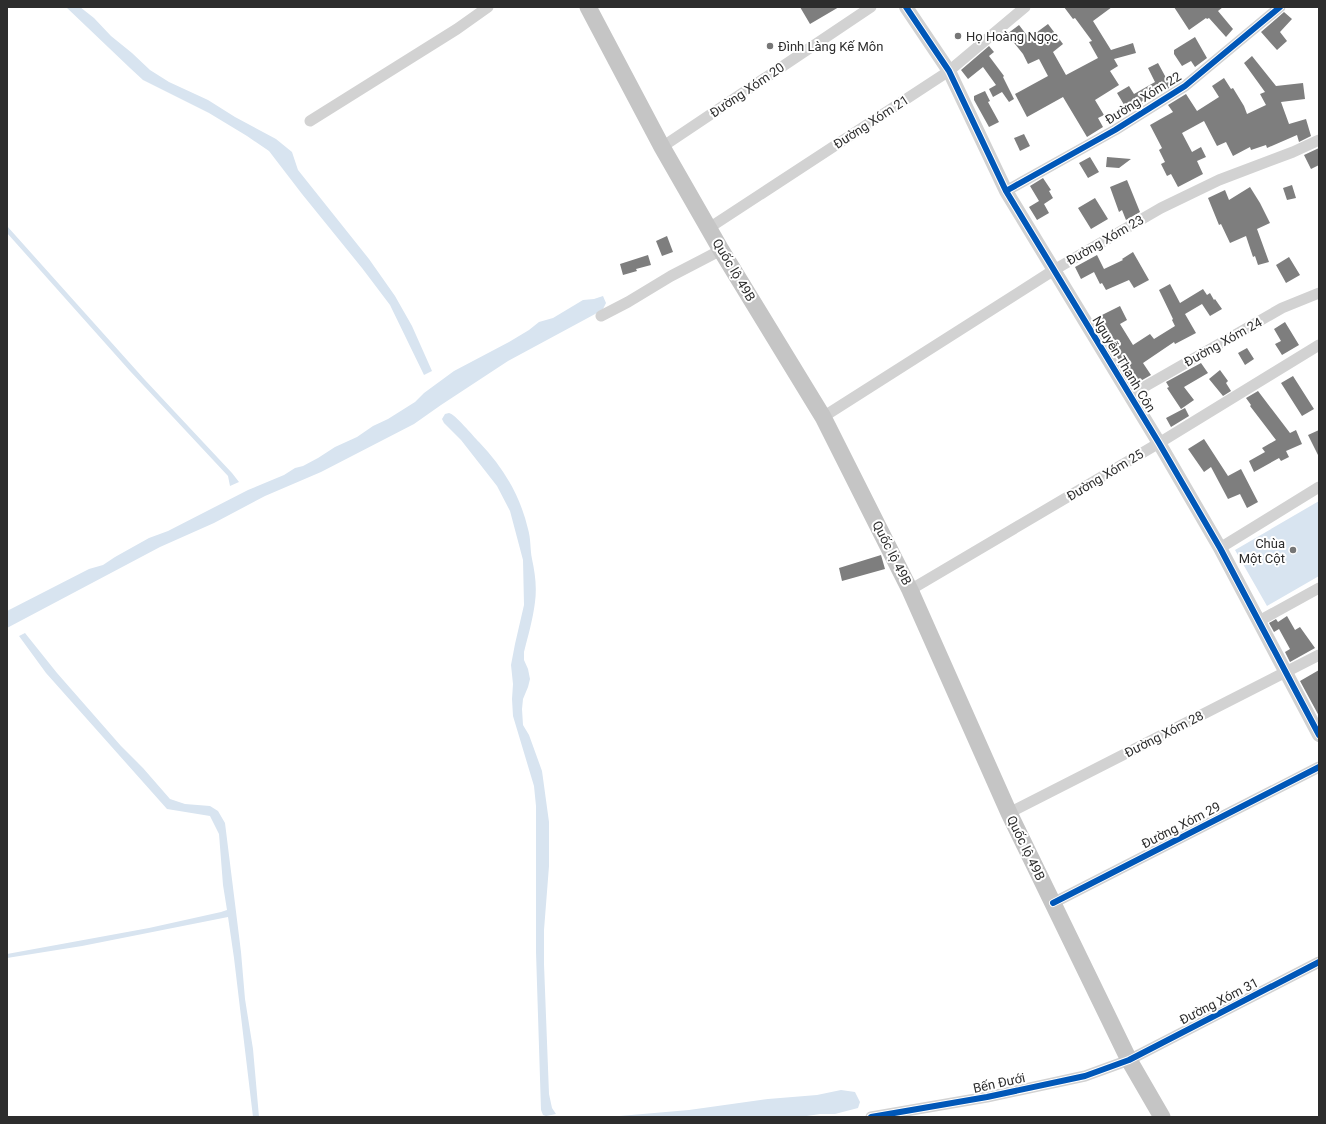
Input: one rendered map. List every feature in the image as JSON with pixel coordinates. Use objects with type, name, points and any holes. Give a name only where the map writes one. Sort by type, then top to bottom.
[{"type":"main road","name":"Quốc lộ 49B","points":[[588,7],[662,147],[722,250],[823,417],[910,590],[1009,813],[1129,1060],[1162,1117]]},
{"type":"street","points":[[310,121],[457,29],[488,7]]},
{"type":"street","name":"Đường Xóm 20","points":[[662,147],[871,7]]},
{"type":"street","name":"Nguyễn Thanh Côn","points":[[906,7],[949,71],[1006,191],[1159,443],[1220,548],[1319,735]]},
{"type":"street","name":"Đường Xóm 21","points":[[709,228],[949,71],[1026,7]]},
{"type":"street","name":"Đường Xóm 22","points":[[1006,191],[1115,130],[1185,86],[1280,7]]},
{"type":"street","name":"Đường Xóm 23","points":[[823,417],[1054,270],[1169,205],[1219,180],[1293,152],[1319,140]]},
{"type":"street","points":[[601,316],[628,302],[671,276],[722,250]]},
{"type":"street","name":"Đường Xóm 24","points":[[1130,395],[1282,308],[1319,293]]},
{"type":"street","name":"Đường Xóm 25","points":[[910,590],[1159,443],[1319,345]]},
{"type":"street","points":[[1220,548],[1319,487]]},
{"type":"street","points":[[1259,621],[1319,588]]},
{"type":"street","name":"Đường Xóm 28","points":[[1009,813],[1319,655]]},
{"type":"street","name":"Đường Xóm 29","points":[[1053,903],[1319,767]]},
{"type":"street","name":"Đường Xóm 31","points":[[1129,1060],[1319,962]]},
{"type":"street","name":"Bến Đưới","points":[[871,1117],[987,1097],[1085,1076],[1129,1060]]},
{"type":"shaded area","points":[[66,7],[80,7],[150,70],[169,82],[208,100],[235,117],[276,139],[292,152],[298,170],[369,259],[395,296],[412,326],[432,371],[424,375],[390,305],[269,151],[209,113],[143,80]]},
{"type":"shaded area","points":[[7,226],[239,482],[230,486],[228,476],[130,371],[7,233]]},
{"type":"shaded area","points":[[603,296],[606,303],[603,309],[508,361],[414,424],[321,472],[265,496],[214,523],[160,547],[7,628],[7,611],[89,569],[103,565],[149,538],[168,531],[248,490],[284,475],[295,468],[303,466],[388,419],[415,402],[424,393],[454,371],[509,342],[539,322],[553,318],[583,300]]},
{"type":"shaded area","points":[[445,414],[452,414],[468,430],[496,461],[510,482],[525,517],[530,536],[536,596],[532,621],[524,652],[524,660],[530,679],[523,699],[522,709],[523,725],[529,735],[542,771],[549,822],[549,866],[544,930],[544,964],[549,1094],[552,1108],[556,1114],[546,1116],[543,1115],[541,1110],[536,952],[536,806],[534,786],[513,716],[512,699],[513,684],[511,665],[524,605],[523,560],[510,511],[497,486],[461,440],[444,423],[442,419]]},
{"type":"shaded area","points":[[1319,501],[1319,576],[1267,606],[1235,550]]},
{"type":"shaded area","points":[[25,633],[57,673],[170,799],[185,804],[210,806],[218,811],[225,823],[241,952],[245,999],[253,1049],[259,1117],[253,1117],[228,917],[82,946],[7,958],[7,954],[149,928],[227,910],[223,885],[219,834],[210,816],[167,809],[46,673],[19,636]]},
{"type":"shaded area","points":[[841,1090],[855,1092],[860,1102],[858,1108],[835,1114],[820,1114],[800,1117],[608,1117],[689,1110],[768,1099],[817,1095]]},
{"type":"building","points":[[800,7],[839,7],[810,24]]},
{"type":"building","points":[[1064,7],[1112,7],[1093,21],[1111,50],[1133,43],[1136,53],[1114,59],[1118,66],[1110,71],[1119,85],[1095,100],[1104,115],[1098,118],[1103,127],[1087,137],[1063,97],[1027,117],[1015,94],[1048,76],[1039,59],[1028,64],[1023,54],[1007,34],[1019,25],[1029,38],[1048,24],[1063,44],[1053,52],[1066,75],[1098,58],[1089,42],[1092,41],[1075,18],[1073,19]]},
{"type":"building","points":[[1174,7],[1223,7],[1218,11],[1233,29],[1226,37],[1209,18],[1206,18],[1189,30]]},
{"type":"building","points":[[1284,12],[1292,19],[1280,32],[1287,41],[1277,50],[1261,32]]},
{"type":"building","points":[[1195,37],[1207,58],[1195,67],[1191,61],[1182,66],[1174,54],[1174,50]]},
{"type":"building","points":[[989,46],[994,52],[989,56],[1004,76],[1003,77],[1014,99],[1009,102],[1002,92],[993,97],[989,89],[996,85],[983,67],[968,79],[961,70]]},
{"type":"building","points":[[1252,56],[1276,86],[1303,83],[1305,99],[1281,102],[1289,124],[1306,119],[1311,136],[1299,142],[1297,135],[1267,148],[1266,145],[1251,150],[1250,147],[1233,156],[1226,142],[1217,146],[1204,121],[1182,133],[1192,152],[1201,147],[1206,157],[1197,161],[1203,174],[1178,187],[1171,174],[1167,176],[1161,164],[1165,162],[1159,150],[1162,148],[1150,125],[1173,112],[1168,105],[1186,94],[1197,111],[1219,97],[1212,86],[1224,78],[1231,89],[1233,88],[1247,114],[1266,105],[1260,94],[1265,92],[1244,63]]},
{"type":"building","points":[[1158,63],[1171,87],[1141,102],[1143,104],[1129,113],[1117,93],[1129,86],[1134,94],[1155,82],[1148,68]]},
{"type":"building","points":[[985,91],[990,101],[988,102],[999,122],[989,127],[974,100],[974,96]]},
{"type":"building","points":[[1024,134],[1030,146],[1020,151],[1014,138]]},
{"type":"building","points":[[1319,148],[1319,165],[1311,169],[1304,155]]},
{"type":"building","points":[[1090,157],[1099,172],[1088,178],[1079,163]]},
{"type":"building","points":[[1107,157],[1131,159],[1119,168],[1106,167]]},
{"type":"building","points":[[1043,178],[1051,190],[1049,191],[1053,198],[1044,204],[1049,213],[1037,220],[1029,207],[1039,201],[1030,186]]},
{"type":"building","points":[[1127,180],[1140,212],[1126,220],[1122,210],[1119,212],[1110,187]]},
{"type":"building","points":[[1292,185],[1296,198],[1287,200],[1283,188]]},
{"type":"building","points":[[1250,187],[1270,223],[1257,229],[1269,262],[1258,265],[1255,256],[1253,257],[1246,236],[1230,243],[1221,224],[1219,225],[1208,198],[1225,190],[1229,200]]},
{"type":"building","points":[[1095,198],[1108,219],[1091,229],[1078,208]]},
{"type":"building","points":[[667,236],[673,252],[662,256],[656,241]]},
{"type":"building","points":[[1133,252],[1149,280],[1134,288],[1129,280],[1106,290],[1102,283],[1100,284],[1094,272],[1081,279],[1075,267],[1097,255],[1104,269],[1123,260],[1122,259]]},
{"type":"building","points":[[648,255],[651,265],[636,269],[637,271],[623,275],[620,264]]},
{"type":"building","points":[[1289,257],[1300,275],[1286,283],[1276,265]]},
{"type":"building","points":[[1170,284],[1180,303],[1203,289],[1207,295],[1210,293],[1222,309],[1210,316],[1202,304],[1185,314],[1196,333],[1175,344],[1174,342],[1143,363],[1151,375],[1137,383],[1127,368],[1125,370],[1094,319],[1120,306],[1127,320],[1120,324],[1133,345],[1150,334],[1154,339],[1175,326],[1159,290]]},
{"type":"building","points":[[1285,322],[1299,345],[1282,355],[1275,344],[1281,341],[1274,329]]},
{"type":"building","points":[[1247,348],[1254,359],[1245,365],[1238,353]]},
{"type":"building","points":[[1201,363],[1208,373],[1184,387],[1194,400],[1181,409],[1167,388],[1169,387],[1166,382]]},
{"type":"building","points":[[1220,370],[1228,381],[1226,383],[1231,391],[1223,396],[1209,379]]},
{"type":"building","points":[[1293,376],[1314,409],[1302,416],[1281,383]]},
{"type":"building","points":[[1258,391],[1290,433],[1296,430],[1302,444],[1286,451],[1289,457],[1281,461],[1279,458],[1254,472],[1249,461],[1265,452],[1262,448],[1276,440],[1250,406],[1251,405],[1246,398]]},
{"type":"building","points":[[1185,408],[1189,416],[1171,427],[1166,418]]},
{"type":"building","points":[[1319,430],[1319,457],[1308,435]]},
{"type":"building","points":[[1204,439],[1228,476],[1241,469],[1258,502],[1247,508],[1240,494],[1228,499],[1211,467],[1204,472],[1188,449]]},
{"type":"building","points":[[881,555],[885,569],[842,581],[839,568]]},
{"type":"building","points":[[1287,616],[1295,630],[1300,627],[1315,648],[1290,662],[1285,652],[1290,649],[1279,629],[1274,632],[1269,623],[1276,619],[1278,622]]},
{"type":"building","points":[[1319,670],[1319,716],[1300,681]]},
{"type":"cycle path","points":[[906,7],[949,71],[1006,191],[1159,443],[1220,548],[1319,735]]},
{"type":"cycle path","points":[[1006,191],[1115,130],[1185,86],[1280,7]]},
{"type":"cycle path","points":[[1053,903],[1319,767]]},
{"type":"cycle path","points":[[871,1117],[987,1097],[1085,1076],[1129,1060],[1319,962]]},
{"type":"place","name":"Họ Hoàng Ngọc","points":[[958,36]]},
{"type":"place","name":"Đình Làng Kế Môn","points":[[770,46]]},
{"type":"place","name":"Chùa Một Cột","points":[[1293,550]]}]
